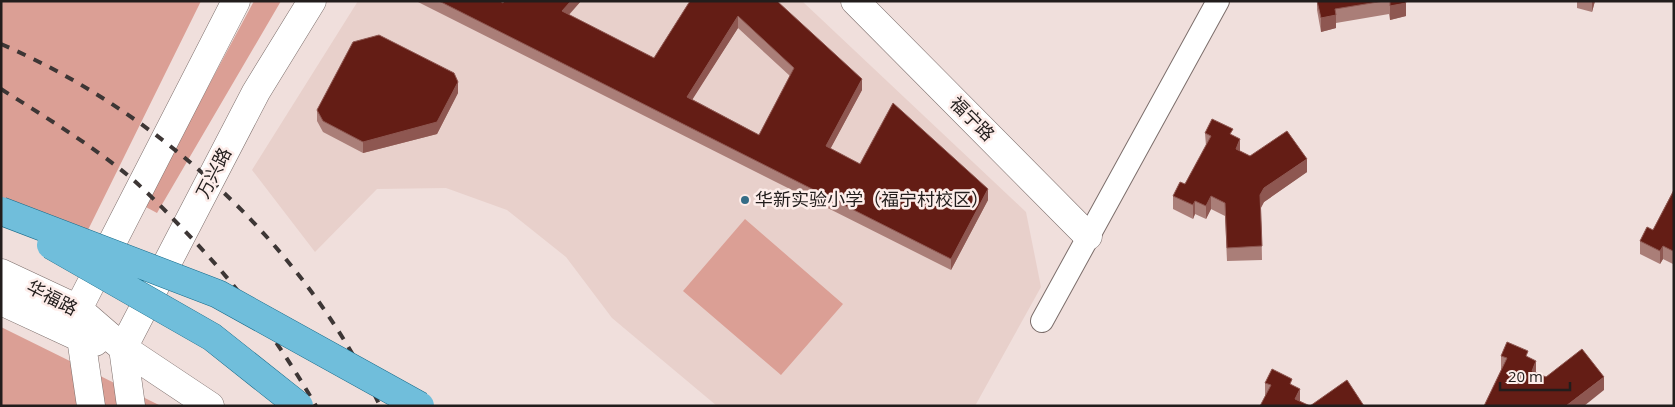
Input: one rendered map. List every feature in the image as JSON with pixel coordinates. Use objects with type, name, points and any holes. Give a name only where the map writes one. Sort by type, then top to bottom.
[{"type":"main road","points":[[91,406],[78,309],[236,1]]},
{"type":"main road","name":"万兴路","points":[[123,348],[256,92],[312,1]]},
{"type":"main road","name":"福宁路","points":[[855,1],[1088,236]]},
{"type":"main road","points":[[1,211],[218,294],[420,406]]},
{"type":"main road","points":[[1,216],[212,337],[298,406]]},
{"type":"main road","name":"华福路","points":[[1,272],[78,309],[123,348],[210,406]]},
{"type":"main road","name":"华福路","points":[[1,300],[81,338],[123,348]]},
{"type":"main road","points":[[123,348],[131,406]]},
{"type":"street","points":[[1042,321],[1218,1]]},
{"type":"shaded area","points":[[1,1],[201,1],[86,234],[1,224]]},
{"type":"shaded area","points":[[254,1],[281,1],[157,213],[144,206]]},
{"type":"shaded area","name":"华新实验小学（福宁村校区）","points":[[358,1],[802,1],[1026,212],[1041,287],[975,406],[717,406],[612,318],[566,257],[507,210],[446,188],[377,189],[315,252],[252,170]]},
{"type":"shaded area","points":[[745,219],[843,304],[781,375],[683,291]]},
{"type":"shaded area","points":[[1,327],[161,406],[1,406]]},
{"type":"building","points":[[439,1],[500,1],[503,3],[504,1],[571,1],[562,11],[654,58],[690,1],[777,1],[862,79],[826,146],[860,164],[893,103],[988,189],[951,259]],"holes":[[[738,16],[794,68],[759,135],[687,97]]]},
{"type":"building","points":[[1317,1],[1384,1],[1335,9],[1336,15],[1321,18]]},
{"type":"building","points":[[1390,1],[1405,1],[1406,3],[1390,6]]},
{"type":"building","points":[[379,35],[454,73],[458,82],[437,122],[363,142],[323,121],[317,110],[353,42]]},
{"type":"building","points":[[1212,119],[1233,129],[1230,134],[1240,139],[1236,149],[1250,156],[1287,131],[1307,159],[1264,188],[1260,195],[1262,246],[1227,248],[1225,203],[1211,196],[1206,206],[1195,201],[1193,205],[1173,196],[1180,182],[1185,184],[1211,136],[1205,133]]},
{"type":"building","points":[[1674,190],[1674,250],[1663,246],[1660,251],[1640,241],[1647,227],[1653,230]]},
{"type":"building","points":[[1507,342],[1528,351],[1526,356],[1536,361],[1532,371],[1546,377],[1582,349],[1604,377],[1566,406],[1484,406],[1507,358],[1501,356]]},
{"type":"building","points":[[1272,369],[1292,379],[1290,384],[1300,389],[1295,399],[1310,406],[1260,406],[1271,385],[1265,383]]},
{"type":"building","points":[[1347,380],[1364,406],[1310,406]]},
{"type":"railway","points":[[1,44],[60,73],[118,108],[172,147],[223,192],[270,240],[312,292],[349,348],[380,406]]},
{"type":"railway","points":[[1,89],[99,153],[130,177],[161,206],[199,246],[254,311],[286,357],[316,406]]},
{"type":"place","name":"华新实验小学（福宁村校区）","points":[[745,200]]}]
